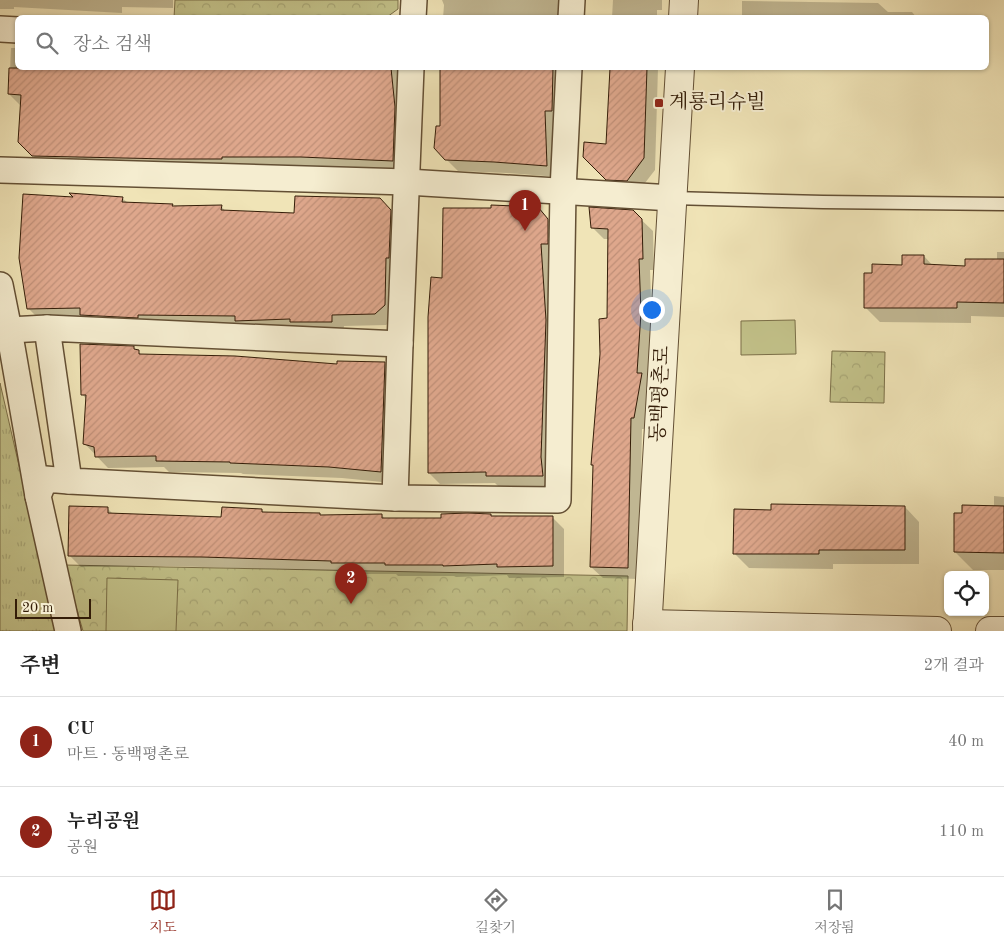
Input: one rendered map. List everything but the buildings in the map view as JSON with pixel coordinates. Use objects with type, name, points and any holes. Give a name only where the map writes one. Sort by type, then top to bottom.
[{"type":"street","points":[[413,15],[414,0]]},
{"type":"street","points":[[571,15],[572,0]]},
{"type":"street","points":[[683,15],[684,0]]},
{"type":"street","points":[[0,29],[15,30]]},
{"type":"street","points":[[395,498],[411,70]]},
{"type":"street","points":[[38,496],[45,480],[395,498],[558,500],[563,190],[569,70]]},
{"type":"street","name":"동백평촌로","points":[[647,628],[680,70]]},
{"type":"street","points":[[1,164],[407,182],[672,198]]},
{"type":"street","points":[[0,285],[38,496],[68,631]]},
{"type":"street","points":[[9,330],[47,328],[400,344]]},
{"type":"street","points":[[47,328],[69,481]]},
{"type":"street","points":[[647,628],[937,631]]},
{"type":"street","points":[[990,631],[1004,631]]},
{"type":"lane","points":[[672,198],[1004,204]]},
{"type":"green space","points":[[175,0],[398,0],[398,9],[390,15],[174,15]]},
{"type":"green space","points":[[795,320],[796,354],[741,355],[741,321]]},
{"type":"green space","points":[[832,351],[885,352],[884,403],[830,402]]},
{"type":"green space","points":[[0,383],[40,557],[55,631],[0,631]]},
{"type":"green space","points":[[64,565],[628,576],[627,631],[83,631]]},
{"type":"green space","points":[[107,578],[178,580],[176,631],[106,631]]},
{"type":"place","name":"계룡리슈빌","points":[[659,103]]},
{"type":"place","name":"CU","points":[[525,231]]},
{"type":"place","name":"누리공원","points":[[351,604]]}]
